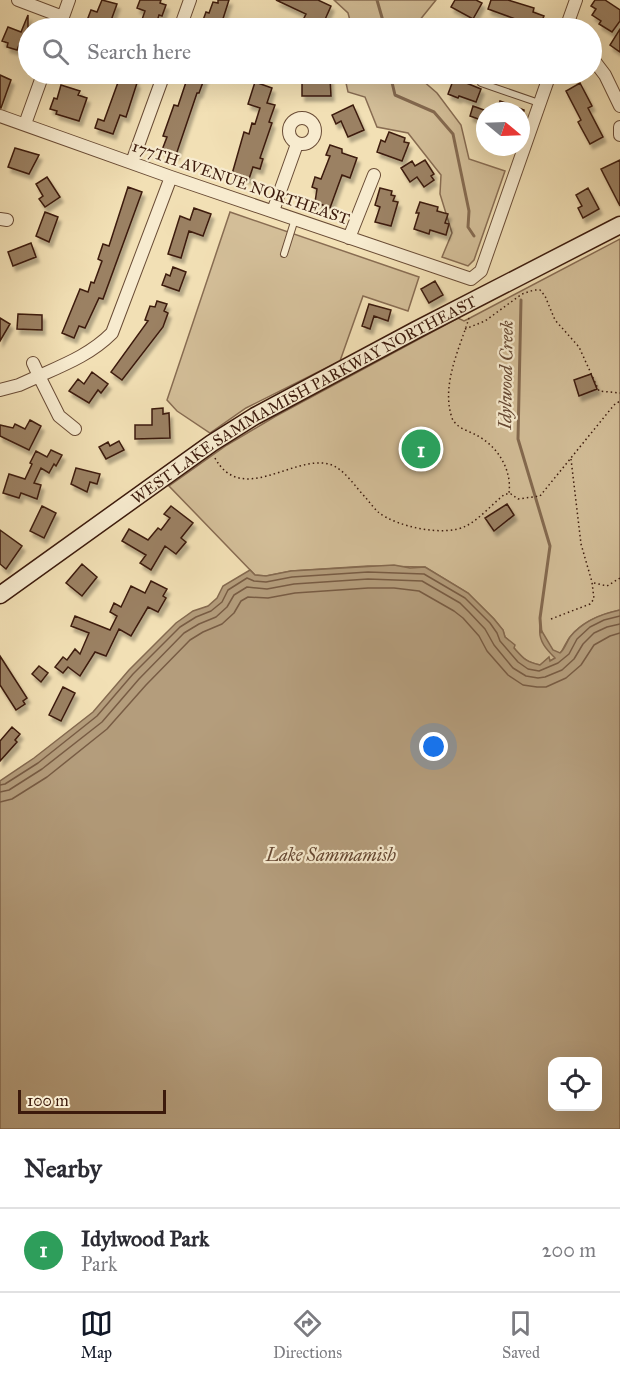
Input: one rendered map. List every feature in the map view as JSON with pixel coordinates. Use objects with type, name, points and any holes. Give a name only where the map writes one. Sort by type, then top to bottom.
[{"type":"main road","name":"WEST LAKE SAMMAMISH PARKWAY NORTHEAST","points":[[0,595],[208,446],[255,416],[473,307],[493,291],[620,225]]},
{"type":"street","points":[[18,0],[52,18]]},
{"type":"street","points":[[63,18],[69,0]]},
{"type":"street","points":[[184,18],[190,0]]},
{"type":"street","points":[[570,18],[576,0]]},
{"type":"street","points":[[602,71],[620,106]]},
{"type":"street","points":[[25,124],[39,84]]},
{"type":"street","points":[[132,162],[160,84]]},
{"type":"street","points":[[473,307],[472,291],[476,275],[547,84]]},
{"type":"street","name":"177TH AVENUE NORTHEAST","points":[[0,116],[349,238],[476,275]]},
{"type":"street","points":[[620,128],[620,135]]},
{"type":"street","points":[[273,211],[297,144]]},
{"type":"street","points":[[349,238],[374,175]]},
{"type":"street","points":[[0,390],[19,385],[86,354],[112,333],[171,177]]},
{"type":"street","points":[[476,275],[493,291]]},
{"type":"street","points":[[33,363],[59,416],[75,429]]},
{"type":"lane","points":[[484,84],[540,104]]},
{"type":"lane","points":[[284,254],[295,219]]},
{"type":"path","points":[[465,329],[485,321],[522,294],[534,290],[540,291],[545,296],[555,320],[579,347],[599,391],[620,393]]},
{"type":"path","points":[[473,307],[448,390],[453,420],[459,427],[491,444],[506,468],[510,483],[509,494]]},
{"type":"path","points":[[509,494],[518,499],[540,496],[620,401]]},
{"type":"path","points":[[208,446],[220,468],[236,477],[256,479],[317,463],[329,464],[338,469],[377,511],[396,522],[428,529],[453,530],[465,527],[480,518],[500,498],[509,494]]},
{"type":"path","points":[[551,619],[594,602],[592,582],[581,544],[571,458]]},
{"type":"path","points":[[592,582],[607,586],[620,578]]},
{"type":"shaded area","points":[[334,0],[436,0],[422,18],[349,18],[348,13]]},
{"type":"shaded area","points":[[346,84],[427,84],[437,93],[461,125],[469,159],[505,171],[474,260],[468,266],[442,257],[452,233],[440,194],[441,175],[408,133],[377,127],[365,97],[348,92]]},
{"type":"shaded area","points":[[230,212],[419,277],[408,311],[363,296],[340,361],[246,408],[210,433],[177,411],[167,400]]},
{"type":"shaded area","points":[[620,239],[620,610],[596,617],[575,631],[553,660],[550,661],[549,658],[540,665],[526,660],[505,637],[503,630],[494,619],[468,593],[425,567],[368,566],[291,571],[266,576],[255,575],[169,486],[227,445],[276,416],[458,318],[464,321]]},
{"type":"water","name":"Lake Sammamish","points":[[394,565],[410,568],[425,567],[468,593],[494,619],[503,630],[505,637],[515,645],[514,648],[520,655],[540,665],[549,657],[550,661],[555,658],[542,641],[540,628],[553,650],[560,653],[570,637],[586,622],[620,610],[620,1129],[0,1129],[0,781],[93,712],[129,670],[176,623],[193,611],[208,606],[217,598],[223,586],[250,570],[255,575],[266,576],[291,571]]},
{"type":"building","points":[[102,0],[117,4],[112,18],[88,18],[91,10],[97,12]]},
{"type":"building","points":[[140,0],[161,0],[160,3],[166,5],[162,16],[159,15],[158,18],[143,18],[145,11],[137,8]]},
{"type":"building","points":[[218,0],[229,0],[223,18],[204,18],[206,12],[209,13],[213,2],[218,3]]},
{"type":"building","points":[[276,0],[318,0],[331,6],[326,18],[304,18],[306,14]]},
{"type":"building","points":[[455,0],[476,0],[482,3],[474,18],[451,7]]},
{"type":"building","points":[[491,0],[508,0],[534,8],[533,12],[544,16],[543,18],[513,18],[488,9]]},
{"type":"building","points":[[595,0],[605,0],[620,10],[620,21],[612,32],[602,26],[602,18],[592,15],[596,9],[591,6]]},
{"type":"building","points":[[8,27],[18,31],[17,50],[7,47],[8,43],[2,41]]},
{"type":"building","points":[[620,29],[620,52],[610,45]]},
{"type":"building","points":[[0,75],[11,80],[1,108],[0,108]]},
{"type":"building","points":[[117,84],[137,84],[126,117],[120,115],[113,134],[95,128],[98,119],[104,121]]},
{"type":"building","points":[[185,84],[202,84],[197,93],[176,155],[162,150],[167,137],[163,136],[174,105],[178,106]]},
{"type":"building","points":[[254,84],[272,88],[267,103],[275,105],[269,122],[272,123],[260,158],[263,159],[260,169],[253,167],[249,179],[232,174],[244,132],[249,134],[260,108],[248,104]]},
{"type":"building","points":[[302,84],[330,84],[331,96],[302,96]]},
{"type":"building","points":[[452,84],[469,84],[481,89],[476,102],[459,96],[458,98],[448,94]]},
{"type":"building","points":[[581,84],[592,106],[588,108],[603,137],[590,144],[578,122],[581,120],[566,91]]},
{"type":"building","points":[[61,85],[80,91],[78,95],[87,98],[79,121],[56,114],[57,111],[50,109],[54,98],[57,99]]},
{"type":"building","points":[[353,105],[364,130],[348,137],[341,121],[336,124],[332,115]]},
{"type":"building","points":[[473,106],[476,107],[476,118],[470,116]]},
{"type":"building","points":[[389,132],[405,138],[404,142],[409,143],[402,161],[377,152],[381,140],[385,142]]},
{"type":"building","points":[[330,145],[342,149],[342,153],[357,158],[350,178],[342,175],[330,208],[315,202],[317,189],[312,187],[315,177],[321,179],[330,156],[326,155]]},
{"type":"building","points":[[15,148],[39,155],[29,174],[8,167]]},
{"type":"building","points":[[425,160],[434,174],[431,176],[434,180],[424,187],[417,177],[410,182],[401,168],[412,161],[415,166]]},
{"type":"building","points":[[620,160],[620,206],[601,169]]},
{"type":"building","points":[[47,177],[60,197],[45,207],[39,199],[43,196],[36,184]]},
{"type":"building","points":[[128,187],[142,192],[103,299],[99,298],[85,328],[79,326],[74,338],[62,333],[80,289],[88,292],[91,282],[94,283],[102,261],[98,259],[103,244],[109,246]]},
{"type":"building","points":[[380,188],[392,191],[391,195],[395,196],[393,201],[398,202],[391,226],[375,222],[380,207],[375,205]]},
{"type":"building","points":[[588,188],[599,209],[583,218],[578,208],[582,206],[576,195]]},
{"type":"building","points":[[420,202],[438,207],[437,211],[448,214],[445,223],[449,224],[446,235],[430,230],[429,234],[414,229]]},
{"type":"building","points":[[194,208],[211,214],[203,236],[189,231],[181,258],[168,254],[180,216],[190,220]]},
{"type":"building","points":[[45,212],[58,217],[49,242],[36,236]]},
{"type":"building","points":[[31,243],[36,257],[13,266],[8,252]]},
{"type":"building","points":[[173,267],[186,272],[179,291],[162,285],[166,274],[170,276]]},
{"type":"building","points":[[435,281],[443,295],[429,303],[421,289]]},
{"type":"building","points":[[157,301],[167,304],[164,311],[168,313],[163,327],[122,380],[111,372],[148,321],[145,320],[150,306],[155,307]]},
{"type":"building","points":[[369,304],[391,310],[388,321],[374,316],[370,329],[362,326]]},
{"type":"building","points":[[18,314],[42,315],[42,330],[17,329]]},
{"type":"building","points":[[0,318],[10,324],[0,341]]},
{"type":"building","points":[[92,372],[108,384],[101,393],[98,390],[89,403],[69,391],[78,379],[84,384]]},
{"type":"building","points":[[591,374],[597,389],[579,396],[574,380]]},
{"type":"building","points":[[163,408],[163,414],[169,413],[170,438],[135,439],[135,425],[152,425],[152,409]]},
{"type":"building","points":[[30,420],[41,426],[29,450],[0,436],[0,425],[13,428],[15,424],[25,429]]},
{"type":"building","points":[[119,441],[124,450],[106,459],[99,447],[108,442],[110,446]]},
{"type":"building","points":[[51,450],[62,455],[49,473],[41,468],[34,483],[41,485],[37,499],[21,493],[19,498],[3,493],[9,474],[25,479],[36,451],[47,457]]},
{"type":"building","points":[[76,468],[100,474],[97,484],[90,482],[87,492],[71,484]]},
{"type":"building","points":[[507,504],[514,515],[494,531],[485,518]]},
{"type":"building","points":[[42,506],[56,513],[44,538],[30,531]]},
{"type":"building","points":[[171,506],[193,523],[181,538],[186,542],[176,554],[165,546],[151,570],[140,563],[146,555],[122,541],[129,529],[148,540],[158,528],[161,530],[170,518],[164,514]]},
{"type":"building","points":[[0,530],[22,546],[6,569],[0,564]]},
{"type":"building","points":[[82,564],[97,577],[82,596],[66,583]]},
{"type":"building","points":[[151,581],[167,589],[163,596],[166,598],[158,612],[148,607],[131,636],[119,629],[106,656],[95,652],[80,676],[68,667],[63,673],[55,667],[63,657],[67,660],[75,649],[80,654],[89,633],[71,626],[75,616],[110,630],[117,616],[110,612],[114,603],[121,607],[131,586],[145,593]]},
{"type":"building","points":[[0,656],[27,698],[23,701],[25,704],[16,710],[0,685]]},
{"type":"building","points":[[39,666],[48,673],[41,682],[32,674]]},
{"type":"building","points":[[63,687],[75,693],[61,721],[49,715]]},
{"type":"building","points":[[12,727],[20,734],[15,740],[17,742],[0,761],[0,741]]},
{"type":"waterway","name":"Idylwood Creek","points":[[377,0],[382,18]]},
{"type":"waterway","name":"Idylwood Creek","points":[[392,84],[395,95],[434,112],[453,134],[469,211],[468,227],[474,236]]},
{"type":"waterway","name":"Idylwood Creek","points":[[521,300],[518,439],[550,546],[540,618],[541,632]]},
{"type":"place","name":"Idylwood Park","points":[[421,449]]}]
